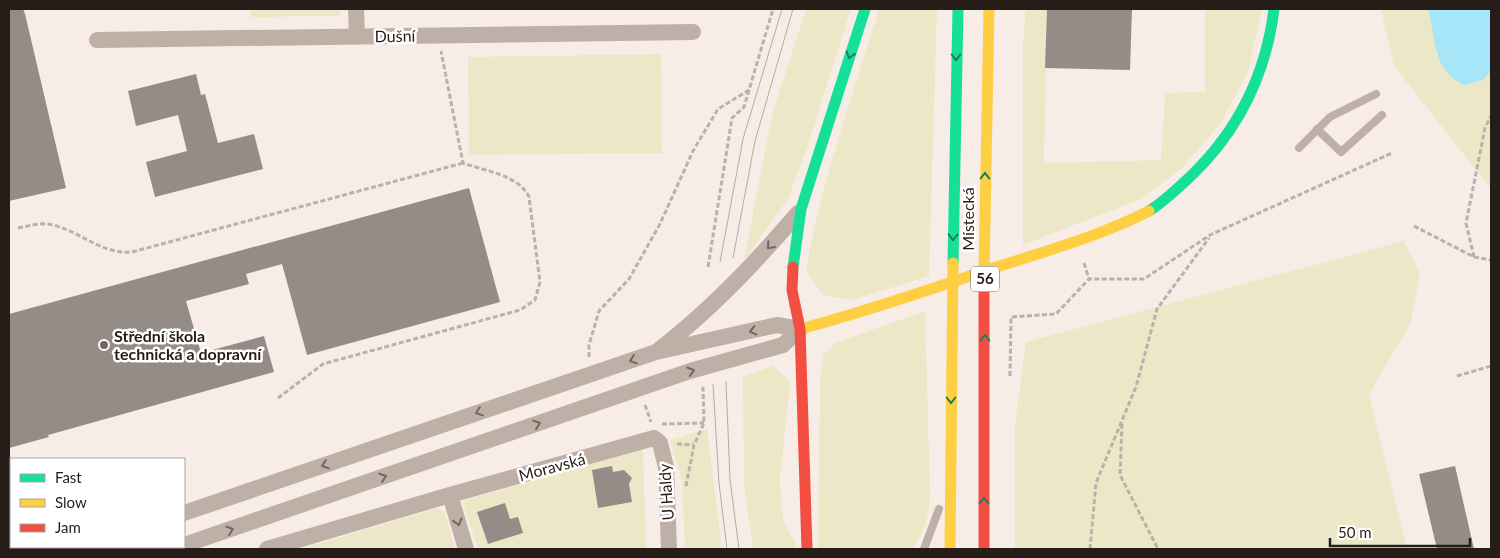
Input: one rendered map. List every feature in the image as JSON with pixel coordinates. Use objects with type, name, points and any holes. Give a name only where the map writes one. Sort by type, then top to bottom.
[{"type":"highway","points":[[807,549],[800,329],[791,280],[802,209],[865,9]]},
{"type":"highway","name":"Místecká","points":[[950,549],[952,237],[958,9]]},
{"type":"highway","name":"Místecká","points":[[984,549],[984,210],[989,9]]},
{"type":"highway","points":[[800,329],[861,313],[1106,230],[1150,210],[1168,197],[1207,161],[1232,131],[1252,96],[1268,48],[1274,9]]},
{"type":"street","points":[[356,9],[357,36]]},
{"type":"street","name":"Dušní","points":[[97,40],[693,32]]},
{"type":"street","points":[[656,352],[701,317],[765,251],[802,209]]},
{"type":"street","points":[[185,513],[656,352],[778,325],[800,329]]},
{"type":"street","points":[[185,546],[639,388],[690,371],[783,345],[800,329]]},
{"type":"street","name":"Moravská","points":[[268,549],[654,433]]},
{"type":"street","name":"U Haldy","points":[[654,433],[660,442],[666,468],[669,549]]},
{"type":"street","points":[[450,495],[466,549]]},
{"type":"lane","points":[[1299,148],[1330,117],[1376,94]]},
{"type":"lane","points":[[1317,130],[1341,152],[1382,115]]},
{"type":"lane","points":[[924,549],[938,512],[951,440]]},
{"type":"path","points":[[708,266],[732,118],[744,107],[773,9]]},
{"type":"path","points":[[437,35],[463,163]]},
{"type":"path","points":[[588,375],[589,345],[600,311],[629,279],[660,224],[693,151],[718,109],[749,90]]},
{"type":"path","points":[[1474,257],[1466,223],[1485,128],[1491,116]]},
{"type":"path","points":[[1010,376],[1011,317],[1056,314],[1089,279],[1144,279],[1210,235],[1392,153]]},
{"type":"path","points":[[18,228],[50,224],[120,253],[132,252],[463,163],[518,182],[526,189],[529,197],[540,282],[534,300],[520,310],[323,364],[278,398]]},
{"type":"path","points":[[1414,226],[1474,257],[1491,260]]},
{"type":"path","points":[[1090,549],[1096,483],[1136,387],[1157,309],[1210,235]]},
{"type":"path","points":[[1081,254],[1089,279]]},
{"type":"path","points":[[1457,376],[1491,366]]},
{"type":"path","points":[[685,494],[689,465],[704,423],[704,387]]},
{"type":"path","points":[[639,388],[654,433],[665,423],[704,423]]},
{"type":"path","points":[[1122,420],[1120,475],[1158,549]]},
{"type":"shaded area","points":[[251,9],[342,9],[338,16],[251,17]]},
{"type":"shaded area","points":[[806,9],[851,9],[805,154],[788,199],[744,260],[772,115]]},
{"type":"shaded area","points":[[879,9],[937,9],[929,276],[852,300],[823,295],[806,271],[812,238],[829,172]]},
{"type":"shaded area","points":[[1026,9],[1047,9],[1044,163],[1161,160],[1165,93],[1205,92],[1205,9],[1261,9],[1261,14],[1248,72],[1220,124],[1183,167],[1141,199],[1023,245],[1023,42]]},
{"type":"shaded area","points":[[1381,9],[1428,9],[1435,37],[1436,55],[1484,76],[1491,71],[1491,189],[1394,66]]},
{"type":"shaded area","points":[[661,54],[662,153],[469,155],[468,57]]},
{"type":"shaded area","points":[[1404,241],[1420,273],[1411,322],[1369,395],[1407,549],[1015,549],[1015,424],[1026,342]]},
{"type":"shaded area","points":[[925,311],[930,491],[928,515],[917,543],[912,549],[818,549],[820,382],[823,355],[835,343]]},
{"type":"shaded area","points":[[773,365],[790,381],[780,480],[783,522],[795,542],[795,549],[753,549],[744,485],[743,377]]},
{"type":"shaded area","points":[[707,429],[722,549],[685,549],[682,481],[670,440]]},
{"type":"shaded area","points":[[643,449],[646,549],[478,549],[462,501]]},
{"type":"shaded area","points":[[438,508],[445,513],[455,549],[300,549]]},
{"type":"water","points":[[1428,9],[1491,9],[1491,71],[1483,80],[1464,85],[1446,71],[1437,53]]},
{"type":"building","points":[[9,9],[23,9],[25,14],[66,188],[9,201]]},
{"type":"building","points":[[1047,9],[1132,9],[1130,70],[1045,68]]},
{"type":"building","points":[[196,74],[201,95],[205,94],[218,143],[254,134],[263,169],[155,197],[146,162],[187,151],[178,115],[136,126],[128,91]]},
{"type":"building","points":[[469,188],[500,302],[307,355],[282,264],[246,274],[249,284],[186,301],[201,353],[264,336],[274,372],[48,435],[49,437],[9,448],[9,314]]},
{"type":"building","points":[[612,466],[613,472],[624,470],[632,478],[629,484],[632,502],[598,508],[592,470]]},
{"type":"building","points":[[1455,466],[1474,549],[1437,549],[1419,474]]},
{"type":"building","points":[[505,503],[510,519],[518,517],[523,533],[488,544],[477,512]]},
{"type":"tram line","points":[[720,262],[743,139],[782,9]]},
{"type":"tram line","points":[[733,258],[755,141],[793,9]]},
{"type":"tram line","points":[[726,382],[730,479],[739,549]]},
{"type":"tram line","points":[[713,384],[719,483],[727,549]]},
{"type":"traffic: fast","points":[[793,267],[801,209],[865,9]]},
{"type":"traffic: fast","points":[[953,263],[958,9]]},
{"type":"traffic: fast","points":[[1149,211],[1193,174],[1210,156],[1237,119],[1248,99],[1265,56],[1274,9]]},
{"type":"traffic: slow","points":[[984,273],[989,9]]},
{"type":"traffic: slow","points":[[800,329],[877,307],[1059,247],[1131,220],[1149,211]]},
{"type":"traffic: slow","points":[[950,549],[953,263]]},
{"type":"traffic: jam","points":[[793,267],[792,290],[800,329],[807,549]]},
{"type":"traffic: jam","points":[[984,273],[984,549]]},
{"type":"place","name":"Střední škola technická a dopravní","points":[[104,345]]}]
